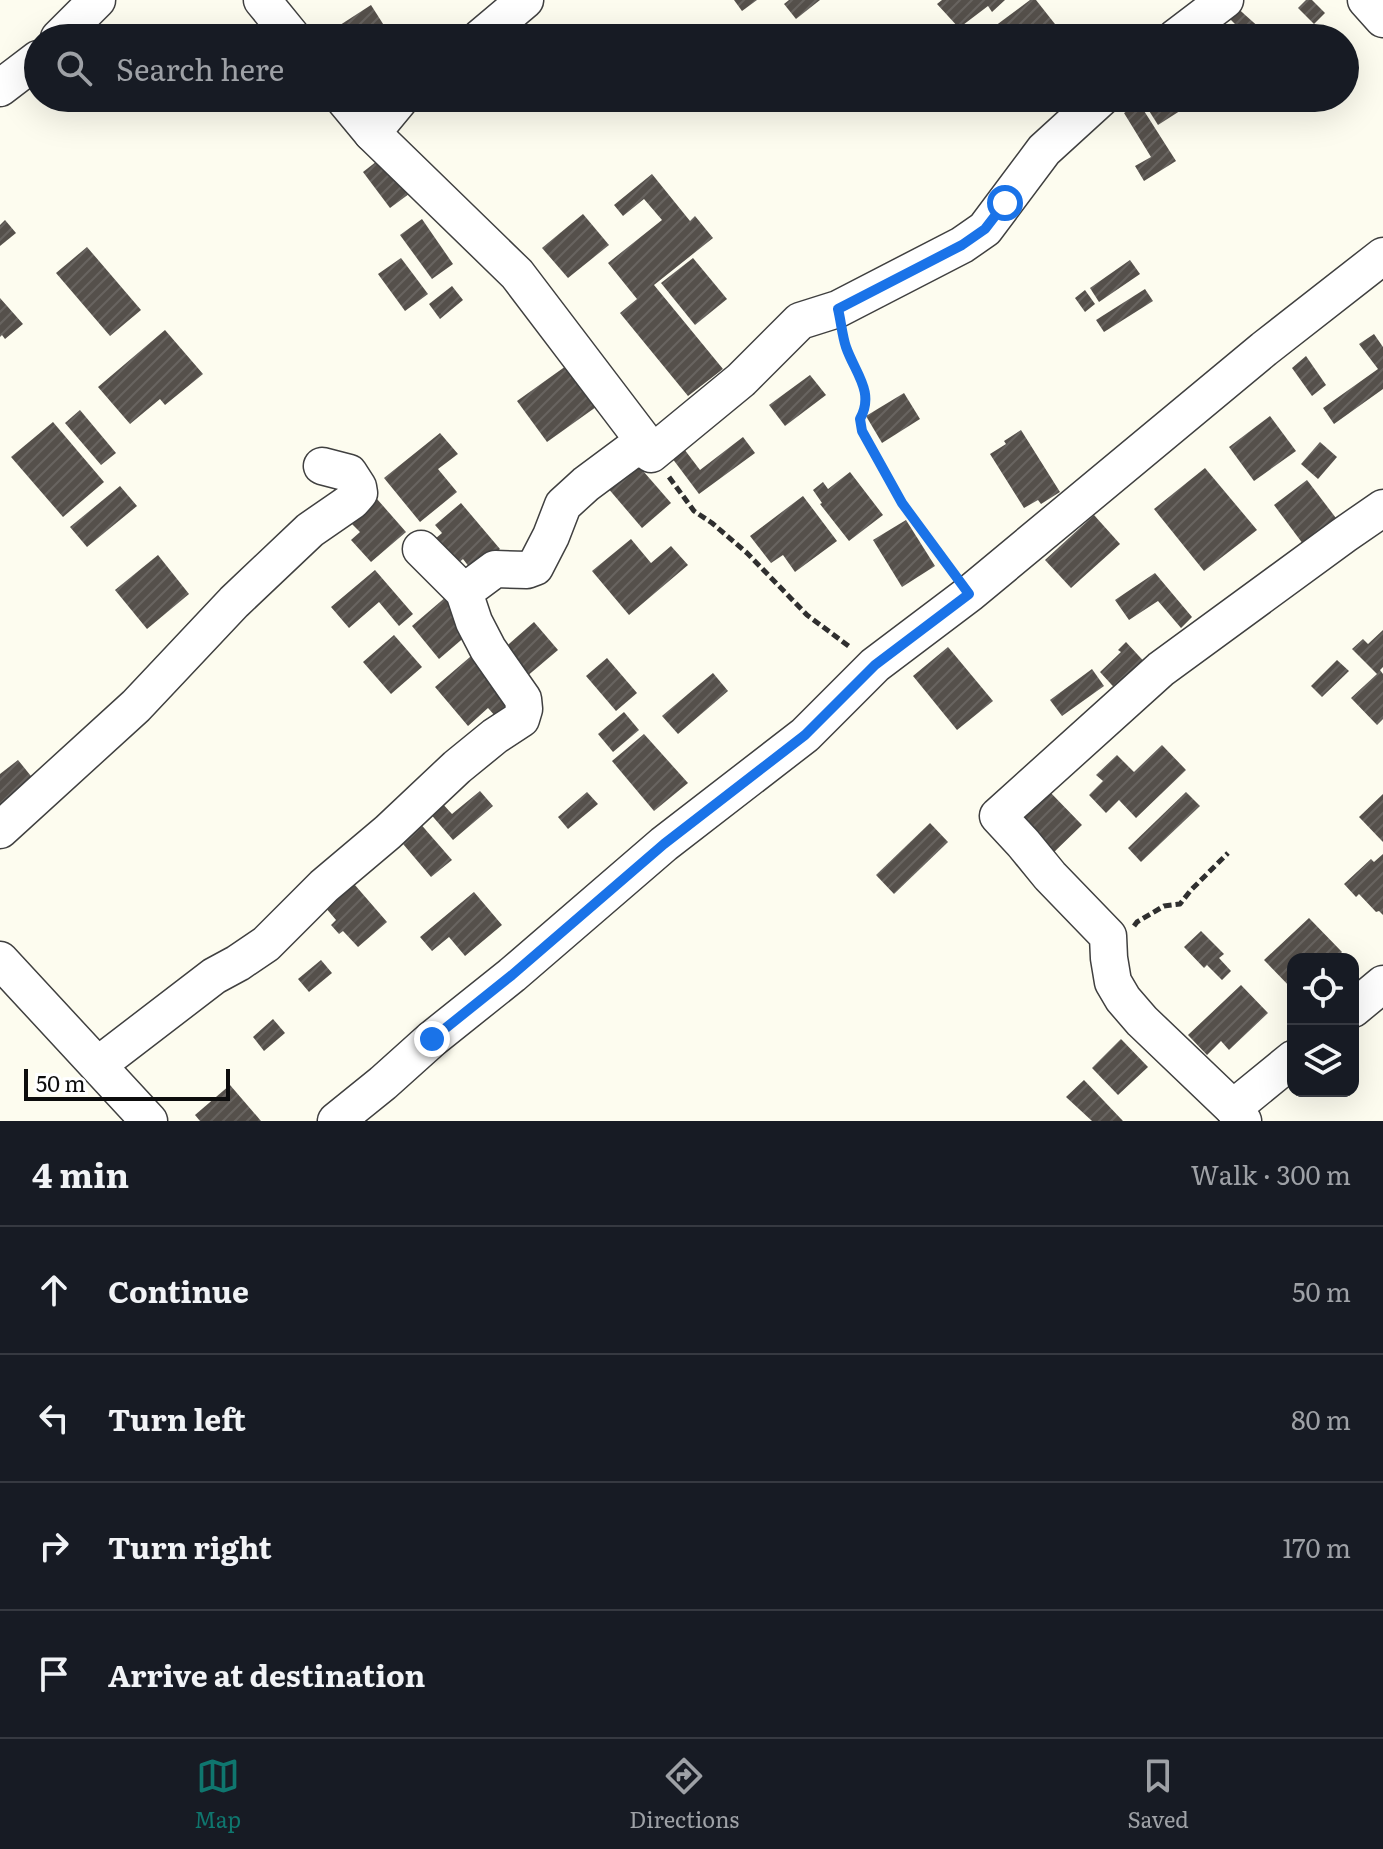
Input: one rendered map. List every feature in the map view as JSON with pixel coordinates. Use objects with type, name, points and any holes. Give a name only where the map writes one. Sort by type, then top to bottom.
[{"type":"street","points":[[73,24],[97,0]]},
{"type":"street","points":[[262,0],[282,24]]},
{"type":"street","points":[[497,24],[525,0]]},
{"type":"street","points":[[1193,24],[1225,0]]},
{"type":"street","points":[[1366,0],[1383,19]]},
{"type":"street","points":[[0,88],[24,70]]},
{"type":"street","points":[[355,112],[372,133],[517,274],[649,450]]},
{"type":"street","points":[[372,133],[389,112]]},
{"type":"street","points":[[464,592],[495,569],[527,570],[535,567],[563,505],[629,452],[649,450],[741,380],[800,321],[838,309],[962,245],[985,229],[1044,150],[1086,112]]},
{"type":"street","points":[[336,1121],[664,844],[805,735],[875,665],[969,594],[1264,349],[1383,256]]},
{"type":"street","points":[[0,830],[136,706],[234,602],[310,530],[359,493],[349,473],[322,466]]},
{"type":"street","points":[[1287,1065],[1238,1115],[1123,999],[1113,982],[1108,936],[998,816],[1161,669],[1383,508]]},
{"type":"street","points":[[98,1065],[214,976],[266,944],[324,886],[388,832],[457,767],[521,719],[523,699],[488,649],[474,622],[464,592],[421,549]]},
{"type":"street","points":[[0,960],[149,1121]]},
{"type":"street","points":[[1359,1004],[1383,984]]},
{"type":"path","points":[[838,309],[845,346],[866,393],[866,409],[860,419],[862,431],[902,503],[969,594]]},
{"type":"path","points":[[649,450],[694,511],[747,553],[807,615],[875,665]]},
{"type":"path","points":[[1109,958],[1137,922],[1164,906],[1180,904],[1228,853]]},
{"type":"building","points":[[734,0],[757,0],[742,11]]},
{"type":"building","points":[[789,0],[820,0],[796,19],[784,4]]},
{"type":"building","points":[[942,0],[1005,0],[992,12],[988,6],[964,24],[955,24],[937,4]]},
{"type":"building","points":[[1030,0],[1036,0],[1055,24],[998,24]]},
{"type":"building","points":[[1306,0],[1312,0],[1325,13],[1314,24],[1298,8]]},
{"type":"building","points":[[371,5],[383,24],[342,24]]},
{"type":"building","points":[[1234,5],[1255,24],[1235,24],[1225,14]]},
{"type":"building","points":[[1145,112],[1176,161],[1144,181],[1135,166],[1151,157],[1124,113]]},
{"type":"building","points":[[1150,112],[1178,112],[1158,125]]},
{"type":"building","points":[[386,154],[413,191],[390,208],[363,172]]},
{"type":"building","points":[[652,174],[690,221],[695,216],[713,238],[654,285],[723,369],[688,396],[620,313],[637,299],[608,263],[662,220],[644,199],[623,216],[614,205]]},
{"type":"building","points":[[583,214],[609,245],[568,278],[542,248]]},
{"type":"building","points":[[422,219],[453,264],[432,279],[400,235]]},
{"type":"building","points":[[5,220],[16,233],[0,246],[0,225]]},
{"type":"building","points":[[87,247],[141,310],[110,336],[56,273]]},
{"type":"building","points":[[401,258],[428,294],[405,311],[378,274]]},
{"type":"building","points":[[693,258],[727,299],[695,325],[661,283]]},
{"type":"building","points":[[1130,260],[1140,274],[1099,302],[1090,288]]},
{"type":"building","points":[[452,286],[463,300],[440,319],[429,304]]},
{"type":"building","points":[[1145,289],[1153,301],[1104,332],[1096,320]]},
{"type":"building","points":[[1085,290],[1095,304],[1085,312],[1075,298]]},
{"type":"building","points":[[0,298],[23,324],[5,339],[2,335],[0,337]]},
{"type":"building","points":[[165,330],[203,374],[165,405],[160,399],[130,424],[98,387]]},
{"type":"building","points":[[1374,334],[1383,347],[1383,389],[1334,424],[1323,408],[1378,369],[1359,344]]},
{"type":"building","points":[[1306,356],[1326,385],[1312,396],[1292,368]]},
{"type":"building","points":[[566,366],[596,407],[547,442],[517,401]]},
{"type":"building","points":[[810,375],[826,395],[785,426],[769,405]]},
{"type":"building","points":[[904,393],[920,419],[882,443],[866,416]]},
{"type":"building","points":[[80,410],[116,453],[101,465],[65,423]]},
{"type":"building","points":[[1270,416],[1296,451],[1254,481],[1229,447]]},
{"type":"building","points":[[53,422],[104,482],[63,517],[11,457]]},
{"type":"building","points":[[1021,430],[1060,492],[1041,504],[1038,500],[1024,508],[990,454]]},
{"type":"building","points":[[440,433],[458,454],[438,469],[457,492],[420,522],[384,478]]},
{"type":"building","points":[[743,437],[755,453],[699,494],[666,450],[678,441],[700,470]]},
{"type":"building","points":[[1320,442],[1337,457],[1318,479],[1301,464]]},
{"type":"building","points":[[630,456],[671,503],[642,528],[601,480]]},
{"type":"building","points":[[1205,468],[1257,530],[1204,571],[1154,509]]},
{"type":"building","points":[[850,472],[883,515],[849,541],[813,490],[823,482],[828,489]]},
{"type":"building","points":[[1307,480],[1339,522],[1306,548],[1274,505]]},
{"type":"building","points":[[120,486],[137,506],[87,547],[70,527]]},
{"type":"building","points":[[370,491],[406,532],[371,562],[351,540],[360,532],[350,522]]},
{"type":"building","points":[[803,496],[837,541],[795,572],[783,555],[771,563],[750,536]]},
{"type":"building","points":[[461,503],[500,549],[473,572],[463,559],[451,569],[429,544],[442,533],[435,525]]},
{"type":"building","points":[[1094,515],[1120,544],[1071,588],[1045,560]]},
{"type":"building","points":[[906,520],[935,566],[902,587],[873,540]]},
{"type":"building","points":[[631,539],[651,563],[671,546],[688,565],[629,615],[592,571]]},
{"type":"building","points":[[158,555],[189,594],[147,629],[115,590]]},
{"type":"building","points":[[375,570],[413,614],[399,626],[379,602],[349,628],[331,607]]},
{"type":"building","points":[[1155,573],[1192,617],[1181,628],[1158,601],[1129,620],[1115,600]]},
{"type":"building","points":[[447,596],[474,629],[439,659],[412,626]]},
{"type":"building","points":[[534,622],[558,650],[526,677],[502,650]]},
{"type":"building","points":[[1383,630],[1383,667],[1380,670],[1383,674],[1383,719],[1377,725],[1351,698],[1377,674],[1352,649],[1363,639],[1368,644]]},
{"type":"building","points":[[394,635],[422,667],[391,694],[363,662]]},
{"type":"building","points":[[1126,642],[1150,668],[1121,695],[1100,672],[1121,652],[1118,650]]},
{"type":"building","points":[[948,647],[993,701],[957,730],[913,676]]},
{"type":"building","points":[[477,651],[518,698],[496,717],[488,708],[468,726],[435,687]]},
{"type":"building","points":[[607,658],[637,693],[616,711],[586,676]]},
{"type":"building","points":[[1337,660],[1349,671],[1322,697],[1311,686]]},
{"type":"building","points":[[1092,669],[1104,686],[1062,716],[1050,700]]},
{"type":"building","points":[[713,673],[728,691],[678,734],[662,716]]},
{"type":"building","points":[[624,712],[639,730],[613,752],[598,734]]},
{"type":"building","points":[[644,734],[688,783],[654,811],[612,761]]},
{"type":"building","points":[[1162,745],[1186,770],[1136,818],[1119,800],[1106,813],[1089,795],[1103,781],[1096,775],[1117,755],[1134,772]]},
{"type":"building","points":[[18,760],[35,781],[0,809],[0,774]]},
{"type":"building","points":[[480,791],[493,806],[453,840],[428,811],[440,801],[452,814]]},
{"type":"building","points":[[1049,791],[1082,825],[1052,854],[1034,837],[1039,833],[1023,816]]},
{"type":"building","points":[[587,792],[598,804],[568,829],[558,817]]},
{"type":"building","points":[[1186,792],[1200,806],[1141,862],[1128,848]]},
{"type":"building","points":[[1383,794],[1383,842],[1359,817]]},
{"type":"building","points":[[418,821],[452,860],[431,877],[398,838]]},
{"type":"building","points":[[930,823],[948,842],[894,894],[876,875]]},
{"type":"building","points":[[1383,854],[1383,915],[1359,894],[1356,897],[1344,884],[1371,859],[1374,862]]},
{"type":"building","points":[[348,877],[387,922],[358,947],[343,931],[339,934],[331,925],[336,920],[325,907]]},
{"type":"building","points":[[474,892],[502,925],[465,956],[449,937],[432,951],[420,937]]},
{"type":"building","points":[[1309,918],[1342,952],[1287,953],[1287,984],[1264,960]]},
{"type":"building","points":[[1201,931],[1224,954],[1219,958],[1231,971],[1222,980],[1207,965],[1204,968],[1184,947]]},
{"type":"building","points":[[321,960],[332,973],[309,992],[298,979]]},
{"type":"building","points":[[1241,985],[1268,1013],[1229,1050],[1221,1041],[1207,1055],[1188,1035]]},
{"type":"building","points":[[273,1019],[285,1033],[264,1051],[253,1037]]},
{"type":"building","points":[[1121,1039],[1148,1067],[1118,1095],[1092,1068]]},
{"type":"building","points":[[1084,1080],[1123,1121],[1092,1121],[1066,1097]]},
{"type":"building","points":[[230,1085],[261,1121],[200,1121],[195,1115]]},
{"type":"route","points":[[432,1039],[512,975],[664,844],[805,735],[875,665],[969,594],[902,503],[862,431],[860,419],[866,409],[866,393],[845,346],[838,309],[962,245],[985,229],[1005,203]]}]
